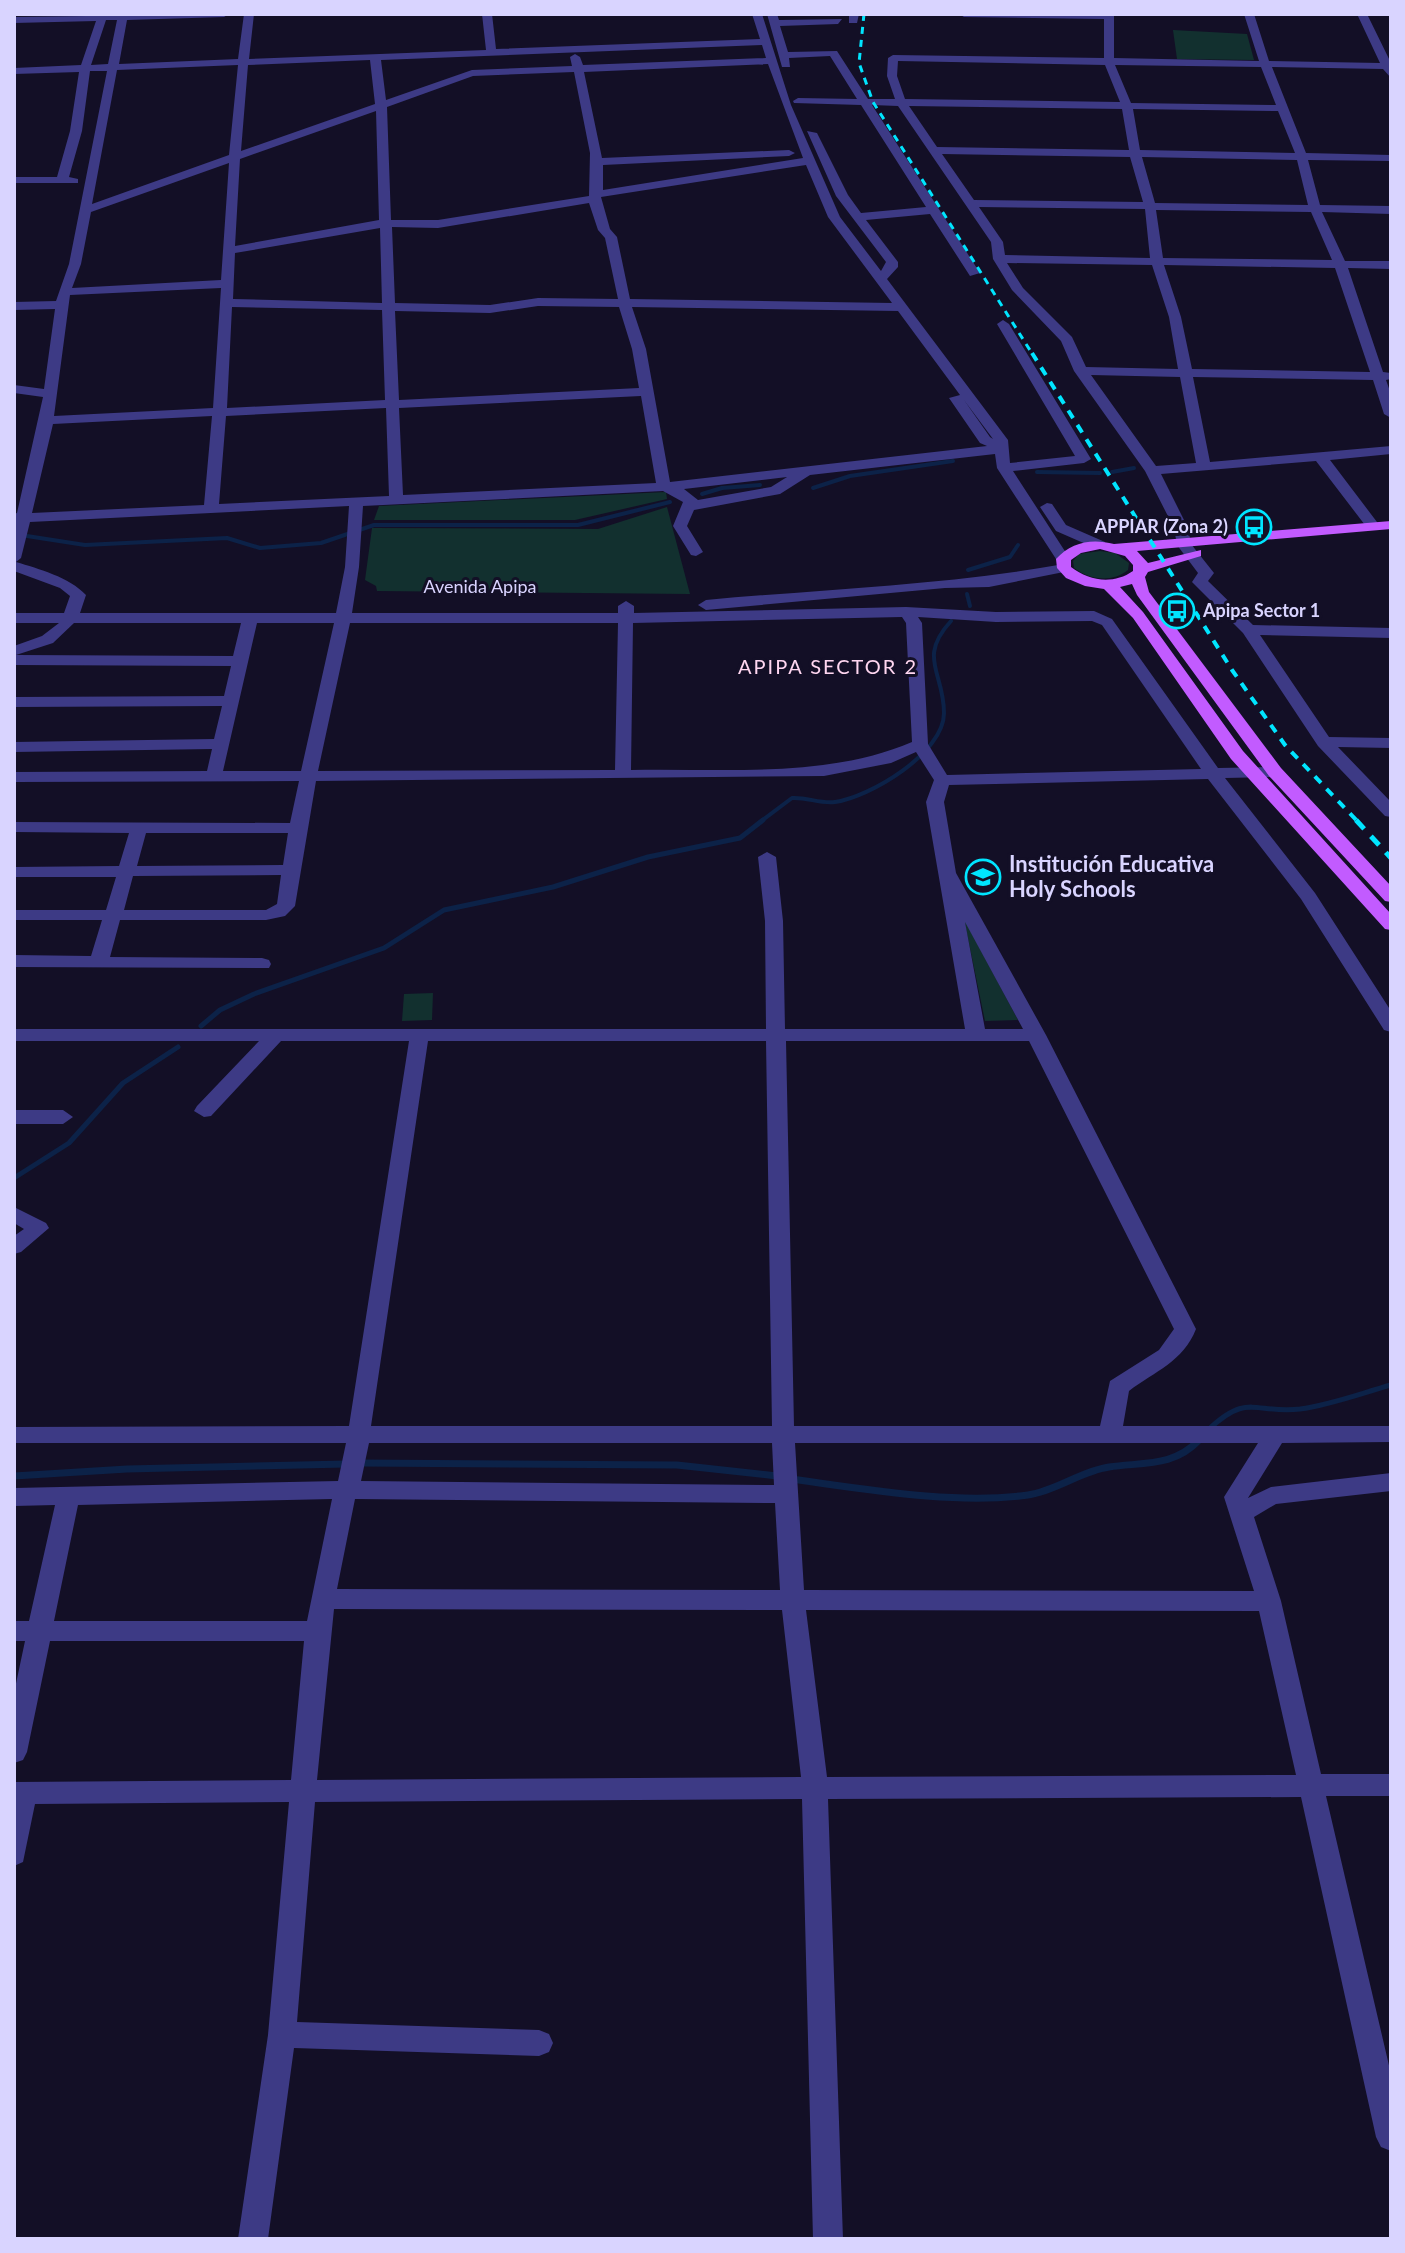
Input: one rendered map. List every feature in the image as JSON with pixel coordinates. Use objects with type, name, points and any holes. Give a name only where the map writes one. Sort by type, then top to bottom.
[{"type":"main road","points":[[1391,525],[1187,549],[1108,584],[1081,580],[1063,564],[1076,549],[1100,545],[1187,549],[1391,533]]},
{"type":"main road","points":[[1116,548],[1136,556],[1142,592],[1275,772],[1391,897]]},
{"type":"main road","points":[[1108,584],[1138,615],[1254,775],[1391,925]]},
{"type":"street","points":[[14,20],[103,15],[224,14]]},
{"type":"street","points":[[211,509],[222,413],[227,251],[249,14]]},
{"type":"street","points":[[487,14],[491,52]]},
{"type":"street","points":[[757,14],[763,42],[806,156],[834,217],[925,338],[925,347],[973,425],[985,440],[1001,449],[1063,564]]},
{"type":"street","points":[[964,14],[1109,15],[1109,62],[1127,106],[1135,154],[1150,205],[1157,262],[1168,289],[1204,467]]},
{"type":"street","points":[[1249,14],[1265,65],[1302,157],[1315,209],[1384,376],[1391,414]]},
{"type":"street","points":[[1362,14],[1389,69],[893,58],[892,76],[901,102],[997,242],[999,259],[1018,290],[1067,340],[1081,371],[1152,471],[1181,528],[1187,549],[1206,573],[1200,582],[1249,630],[1324,742],[1391,812]]},
{"type":"street","points":[[62,181],[76,131],[85,71],[103,15]]},
{"type":"street","points":[[15,549],[19,518],[47,420],[63,299],[75,264],[88,181],[123,15]]},
{"type":"street","points":[[838,21],[773,18],[798,101],[820,154],[858,217],[892,262],[892,267],[879,280]]},
{"type":"street","points":[[779,41],[795,41]]},
{"type":"street","points":[[810,41],[826,41]]},
{"type":"street","points":[[14,73],[763,42]]},
{"type":"street","points":[[375,60],[573,50]]},
{"type":"street","points":[[573,50],[596,162],[597,196]]},
{"type":"street","points":[[783,55],[833,53],[974,273]]},
{"type":"street","points":[[375,60],[381,105],[396,500]]},
{"type":"street","points":[[83,211],[472,73],[771,61]]},
{"type":"street","points":[[798,101],[1283,108]]},
{"type":"street","points":[[934,150],[1391,158]]},
{"type":"street","points":[[596,162],[806,156]]},
{"type":"street","points":[[227,251],[385,223],[438,224],[806,156]]},
{"type":"street","points":[[14,180],[88,181]]},
{"type":"street","points":[[597,196],[608,200],[617,230],[611,237],[626,309],[639,349],[664,487]]},
{"type":"street","points":[[969,203],[1391,210]]},
{"type":"street","points":[[858,217],[933,210]]},
{"type":"street","points":[[999,259],[1391,265]]},
{"type":"street","points":[[14,306],[225,284]]},
{"type":"street","points":[[225,303],[490,309],[538,302],[626,309],[859,317],[873,308],[903,307]]},
{"type":"street","points":[[1003,324],[1084,456],[1081,462],[1012,467]]},
{"type":"street","points":[[1081,371],[1384,376]]},
{"type":"street","points":[[14,389],[51,394]]},
{"type":"street","points":[[47,420],[647,392]]},
{"type":"street","points":[[19,518],[664,487],[1001,449]]},
{"type":"street","points":[[1152,471],[1391,450]]},
{"type":"street","points":[[1320,456],[1373,526]]},
{"type":"street","points":[[1012,467],[1061,528],[1100,545]]},
{"type":"street","points":[[690,506],[775,491],[807,471]]},
{"type":"street","points":[[14,476],[33,476]]},
{"type":"street","points":[[664,487],[686,495],[690,506],[680,526],[696,552]]},
{"type":"street","points":[[14,915],[279,912],[286,906],[297,828],[344,614],[356,502]]},
{"type":"street","name":"Avenida Apipa","points":[[993,586],[1063,564]]},
{"type":"street","points":[[14,651],[62,632],[74,612],[78,595],[65,585],[18,570]]},
{"type":"street","name":"Avenida Apipa","points":[[627,612],[945,583],[993,586],[1081,580]]},
{"type":"street","points":[[945,583],[922,605],[906,612],[914,623],[920,744],[942,780],[935,802],[976,1035]]},
{"type":"street","name":"Avenida Apipa","points":[[14,606],[74,612],[250,618],[344,614]]},
{"type":"street","name":"Avenida Apipa","points":[[14,618],[74,612],[906,612],[996,617],[1082,614],[1107,622],[1214,775]]},
{"type":"street","points":[[623,775],[627,612]]},
{"type":"street","points":[[214,776],[250,618]]},
{"type":"street","points":[[1249,630],[1391,633]]},
{"type":"street","points":[[14,660],[240,661]]},
{"type":"street","points":[[14,702],[232,701]]},
{"type":"street","points":[[1324,742],[1391,743]]},
{"type":"street","points":[[14,747],[222,744]]},
{"type":"street","points":[[14,777],[623,775],[824,771],[885,759],[920,744]]},
{"type":"street","points":[[942,780],[1254,775],[1275,772]]},
{"type":"street","points":[[1214,775],[1309,897],[1391,1026]]},
{"type":"street","points":[[14,827],[297,828]]},
{"type":"street","points":[[99,962],[139,828]]},
{"type":"street","points":[[767,857],[774,921],[783,1434],[793,1602],[815,1786],[828,2239]]},
{"type":"street","points":[[14,872],[292,870]]},
{"type":"street","points":[[948,874],[1036,1035],[1185,1329],[1182,1343],[1174,1351],[1118,1387],[1110,1436]]},
{"type":"street","points":[[14,961],[262,964]]},
{"type":"street","points":[[14,1035],[1036,1035]]},
{"type":"street","points":[[253,2239],[282,2035],[317,1631],[345,1490],[353,1473],[419,1036]]},
{"type":"street","points":[[204,1111],[274,1037]]},
{"type":"street","points":[[14,1117],[63,1117]]},
{"type":"street","points":[[14,1214],[39,1228],[14,1247]]},
{"type":"street","points":[[1276,1433],[1236,1497],[1269,1601],[1391,2137]]},
{"type":"street","points":[[14,1435],[1391,1434]]},
{"type":"street","points":[[1240,1514],[1271,1496],[1391,1482]]},
{"type":"street","points":[[14,1497],[345,1490],[786,1494]]},
{"type":"street","points":[[14,1752],[68,1497]]},
{"type":"street","points":[[322,1599],[1269,1601]]},
{"type":"street","points":[[14,1631],[317,1631]]},
{"type":"street","points":[[14,1854],[19,1794],[815,1786],[1391,1785]]},
{"type":"street","points":[[282,2035],[539,2043]]},
{"type":"green space","points":[[1173,30],[1247,34],[1254,60],[1177,59]]},
{"type":"green space","points":[[666,492],[667,499],[575,520],[374,520],[379,506]]},
{"type":"green space","points":[[667,507],[690,594],[377,591],[376,586],[365,580],[372,528],[598,529]]},
{"type":"green space","points":[[1100,551],[1115,553],[1129,563],[1128,570],[1115,577],[1101,578],[1074,568],[1073,561],[1079,554]]},
{"type":"green space","points":[[964,919],[1018,1020],[985,1021]]},
{"type":"green space","points":[[433,993],[432,1020],[402,1021],[404,994]]},
{"type":"waterway","points":[[813,488],[850,476],[953,461]]},
{"type":"waterway","points":[[1112,472],[1134,468]]},
{"type":"waterway","points":[[1037,472],[1100,473]]},
{"type":"waterway","points":[[702,494],[722,488],[760,485]]},
{"type":"waterway","points":[[14,534],[85,545],[227,538],[260,548],[321,543],[374,525],[578,525],[670,502]]},
{"type":"waterway","points":[[968,570],[1010,557],[1018,545]]},
{"type":"waterway","points":[[967,594],[970,606]]},
{"type":"waterway","points":[[760,822],[792,798],[835,802],[867,792],[903,771],[919,757],[941,728],[943,699],[934,656],[941,634],[951,621]]},
{"type":"waterway","points":[[201,1026],[220,1010],[254,994],[384,948],[444,910],[553,887],[648,857],[740,838],[763,820]]},
{"type":"waterway","points":[[14,1178],[69,1143],[123,1083],[178,1047]]},
{"type":"waterway","points":[[1208,1430],[1233,1411],[1243,1408],[1300,1409],[1391,1385]]},
{"type":"waterway","points":[[791,1479],[940,1497],[1000,1498],[1049,1490],[1099,1469],[1169,1459],[1199,1440]]},
{"type":"waterway","points":[[360,1463],[677,1465],[777,1476]]},
{"type":"waterway","points":[[14,1476],[127,1469],[346,1464]]},
{"type":"railway","points":[[864,14],[859,63],[873,102],[1033,355]]},
{"type":"railway","points":[[1032,353],[1232,670],[1285,745],[1358,822]]},
{"type":"railway","points":[[1356,820],[1391,858]]},
{"type":"place","name":"APPIAR (Zona 2)","points":[[1254,527]]},
{"type":"place","name":"Apipa Sector 1","points":[[1177,611]]},
{"type":"place","name":"Institución Educativa Holy Schools","points":[[983,877]]},
{"type":"district","name":"APIPA SECTOR 2","points":[[828,667]]}]
